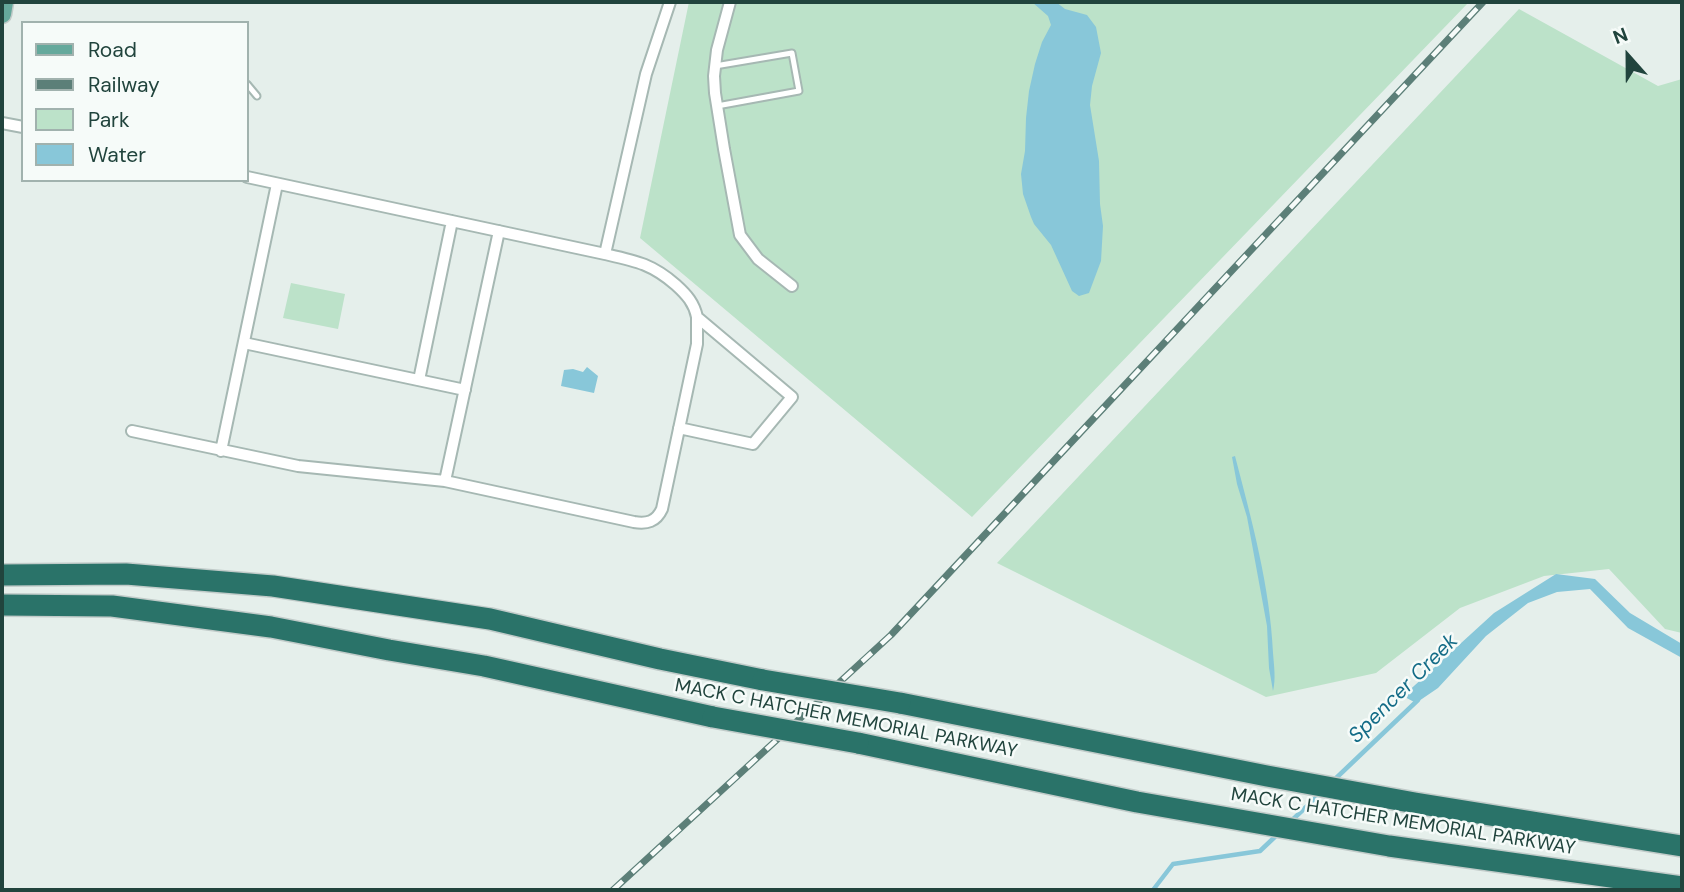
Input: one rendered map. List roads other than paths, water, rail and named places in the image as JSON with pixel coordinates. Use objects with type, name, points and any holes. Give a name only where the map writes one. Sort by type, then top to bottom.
[{"type":"highway","points":[[2,565],[37,574]]},
{"type":"highway","name":"MACK C HATCHER MEMORIAL PARKWAY","points":[[2,575],[126,574],[274,586],[490,619],[763,680],[900,703],[1267,776],[1682,846]]},
{"type":"highway","name":"MACK C HATCHER MEMORIAL PARKWAY","points":[[2,605],[112,606],[271,627],[484,666],[713,717],[858,743],[1137,802],[1389,846],[1682,887]]},
{"type":"main road","points":[[2,14],[4,2]]},
{"type":"street","points":[[605,254],[646,74],[670,2]]},
{"type":"street","points":[[730,2],[722,25],[715,66],[717,106],[740,235],[758,259],[792,286]]},
{"type":"street","points":[[2,123],[21,127]]},
{"type":"street","points":[[132,431],[298,466],[445,481],[634,522],[648,523],[657,518],[662,509],[697,344],[697,317],[690,299],[662,273],[643,263],[605,254],[248,177]]},
{"type":"street","points":[[220,451],[277,184]]},
{"type":"street","points":[[419,380],[452,221]]},
{"type":"street","points":[[445,481],[499,231]]},
{"type":"street","points":[[679,428],[753,444],[792,397],[697,317]]},
{"type":"street","points":[[244,343],[465,390]]},
{"type":"lane","points":[[715,66],[792,53],[799,91],[717,106]]},
{"type":"lane","points":[[248,85],[257,96]]},
{"type":"water","points":[[1032,2],[1056,2],[1065,9],[1087,15],[1096,27],[1101,53],[1090,105],[1099,161],[1103,226],[1101,261],[1089,293],[1079,296],[1072,291],[1051,245],[1034,224],[1023,194],[1021,174],[1029,91],[1042,42],[1051,25],[1048,16]]},
{"type":"water","points":[[587,367],[598,376],[594,393],[561,386],[564,370],[583,372]]},
{"type":"water","points":[[1235,456],[1268,604],[1273,691],[1267,626],[1247,517],[1237,484],[1232,457]]},
{"type":"water","points":[[1556,574],[1595,579],[1630,613],[1682,644],[1682,658],[1628,628],[1590,589],[1557,592],[1528,603],[1486,636],[1438,688],[1416,703],[1403,696],[1494,613]]},
{"type":"waterway","name":"Spencer Creek","points":[[1333,781],[1418,700]]},
{"type":"waterway","name":"Spencer Creek","points":[[1290,822],[1320,794]]},
{"type":"waterway","name":"Spencer Creek","points":[[1153,890],[1173,864],[1260,851],[1279,833]]},
{"type":"railway","points":[[613,890],[891,635],[1483,2]]}]
